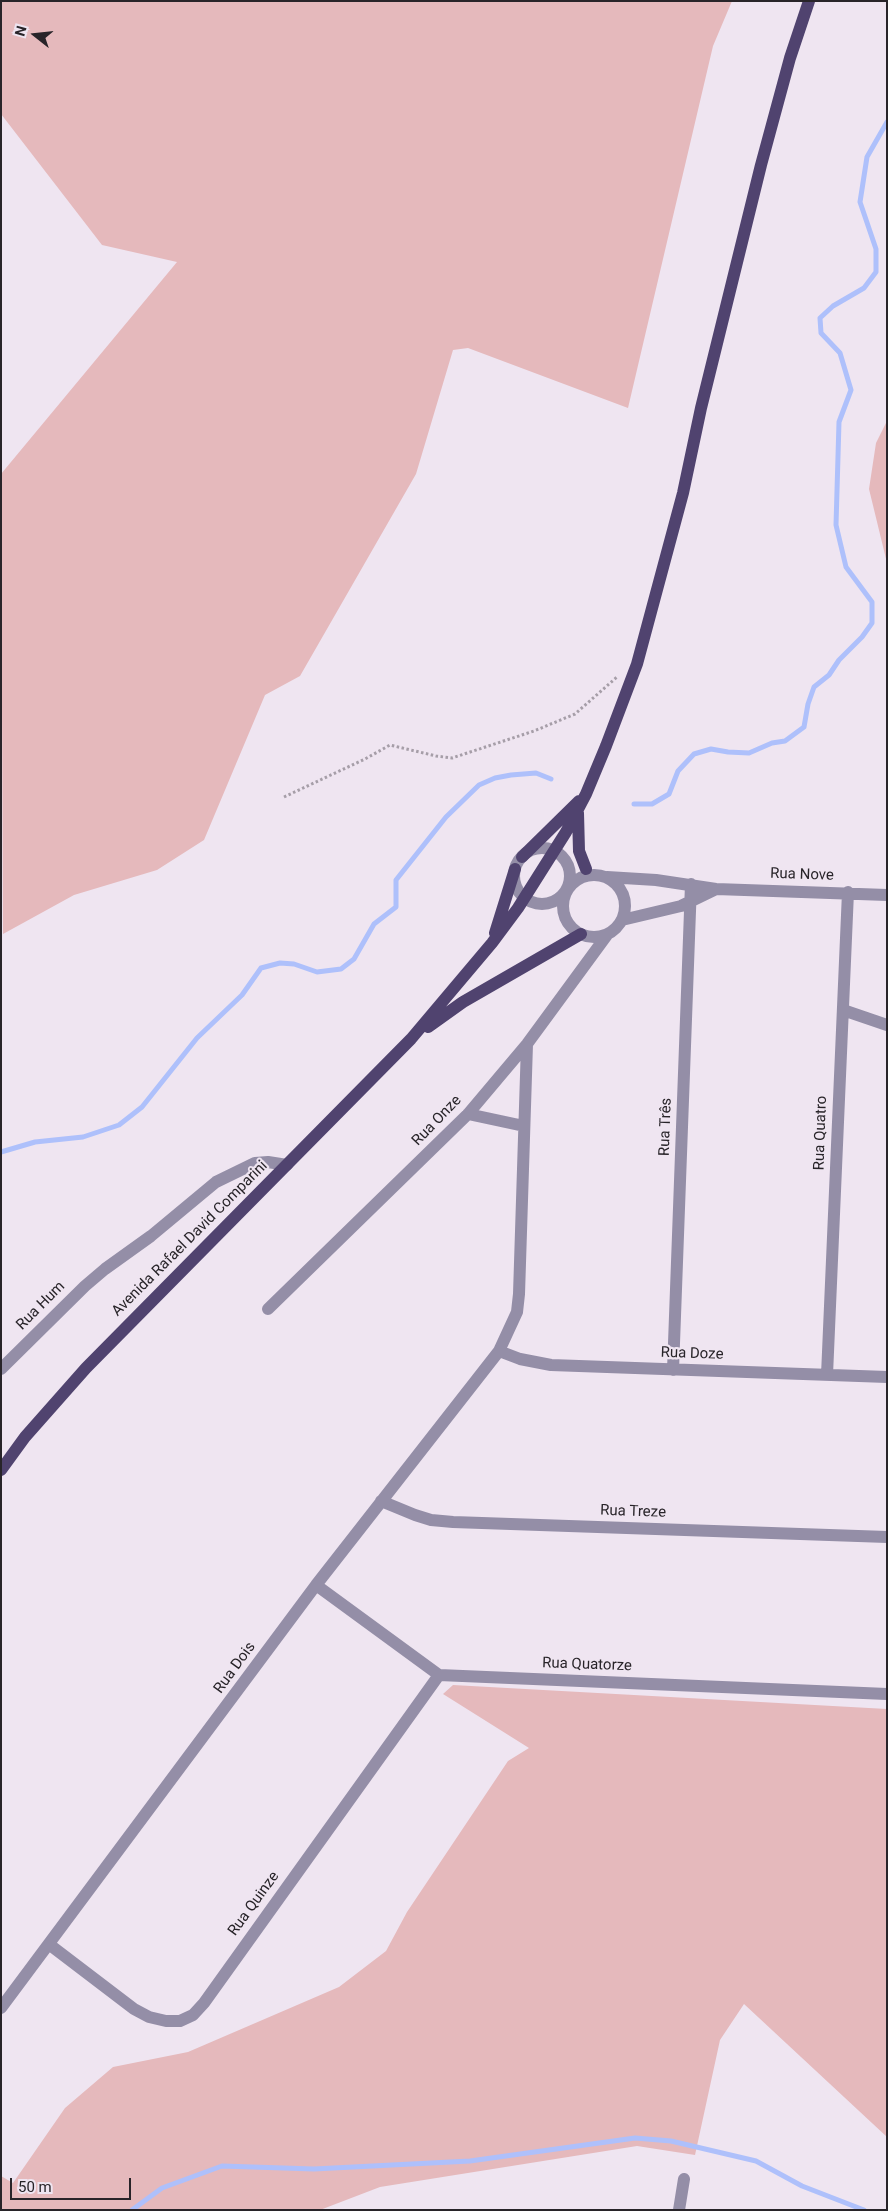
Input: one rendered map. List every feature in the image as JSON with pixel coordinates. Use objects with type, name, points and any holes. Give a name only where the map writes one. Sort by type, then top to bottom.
[{"type":"main road","points":[[412,1039],[492,943],[524,898],[559,855],[606,746],[637,664],[683,493],[701,408],[760,165],[790,58],[809,1]]},
{"type":"main road","points":[[522,857],[586,794]]},
{"type":"main road","points":[[578,810],[579,851],[596,874]]},
{"type":"main road","points":[[492,943],[515,869]]},
{"type":"main road","points":[[412,1039],[463,1002],[581,934]]},
{"type":"main road","name":"Avenida Rafael David Comparini","points":[[1,1470],[25,1437],[86,1368],[412,1039]]},
{"type":"street","points":[[546,904],[581,934],[594,937],[607,934],[616,929],[622,920],[626,908],[624,895],[617,884],[559,855],[537,849],[522,857],[515,869],[516,888],[524,898],[534,904],[546,904],[554,902],[576,880],[596,874]]},
{"type":"street","points":[[559,855],[570,874],[563,906],[567,921]]},
{"type":"street","name":"Rua Nove","points":[[596,874],[716,888],[887,894]]},
{"type":"street","name":"Rua Três","points":[[673,1370],[691,884]]},
{"type":"street","points":[[622,920],[668,910],[691,902],[716,888]]},
{"type":"street","name":"Rua Quatro","points":[[828,1374],[848,892]]},
{"type":"street","name":"Rua Onze","points":[[268,1310],[468,1114],[527,1044],[607,934]]},
{"type":"street","points":[[843,1010],[887,1025]]},
{"type":"street","name":"Rua Dois","points":[[1,2008],[50,1945],[316,1585],[499,1351],[512,1327],[517,1312],[527,1044]]},
{"type":"street","points":[[468,1114],[524,1126]]},
{"type":"street","name":"Rua Hum","points":[[1,1369],[66,1303],[105,1269],[151,1236],[216,1182],[255,1163],[268,1162],[287,1165]]},
{"type":"street","name":"Rua Doze","points":[[499,1351],[520,1360],[551,1366],[887,1377]]},
{"type":"street","name":"Rua Treze","points":[[382,1501],[431,1520],[453,1522],[887,1538]]},
{"type":"street","points":[[316,1585],[439,1675]]},
{"type":"street","name":"Rua Quatorze","points":[[439,1675],[887,1694]]},
{"type":"street","name":"Rua Quinze","points":[[50,1945],[134,2009],[150,2017],[166,2022],[180,2020],[193,2015],[204,2003],[439,1675]]},
{"type":"street","points":[[679,2210],[684,2179]]},
{"type":"path","points":[[284,797],[365,759],[390,744],[436,756],[452,758],[534,731],[575,714],[608,684],[637,664]]},
{"type":"shaded area","points":[[1,1],[732,1],[713,46],[628,408],[468,348],[453,350],[416,474],[300,676],[265,695],[204,840],[157,870],[74,895],[3,934],[1,474],[177,262],[102,245],[1,114]]},
{"type":"shaded area","points":[[887,421],[887,563],[869,489],[876,443]]},
{"type":"shaded area","points":[[453,1685],[887,1709],[887,2137],[744,2004],[720,2040],[695,2155],[637,2146],[380,2187],[320,2210],[1,2210],[1,2176],[13,2183],[65,2108],[113,2067],[188,2052],[339,1987],[386,1951],[407,1912],[508,1761],[529,1748],[443,1694]]},
{"type":"waterway","points":[[634,804],[652,804],[669,794],[678,771],[694,754],[711,749],[749,753],[772,743],[785,741],[804,727],[808,704],[814,687],[829,675],[839,660],[862,637],[872,623],[872,602],[846,567],[836,525],[839,422],[851,390],[840,353],[821,333],[820,318],[833,306],[864,288],[876,272],[876,249],[860,202],[867,157],[887,122]]},
{"type":"waterway","points":[[1,1152],[35,1142],[83,1137],[119,1125],[142,1107],[197,1038],[242,995],[261,968],[280,963],[294,964],[317,972],[341,969],[354,959],[374,924],[396,907],[396,880],[446,817],[479,785],[495,778],[511,775],[536,773],[551,779]]},
{"type":"waterway","points":[[132,2210],[162,2188],[222,2166],[314,2169],[470,2161],[635,2138],[671,2141],[756,2161],[802,2186],[864,2210]]}]
